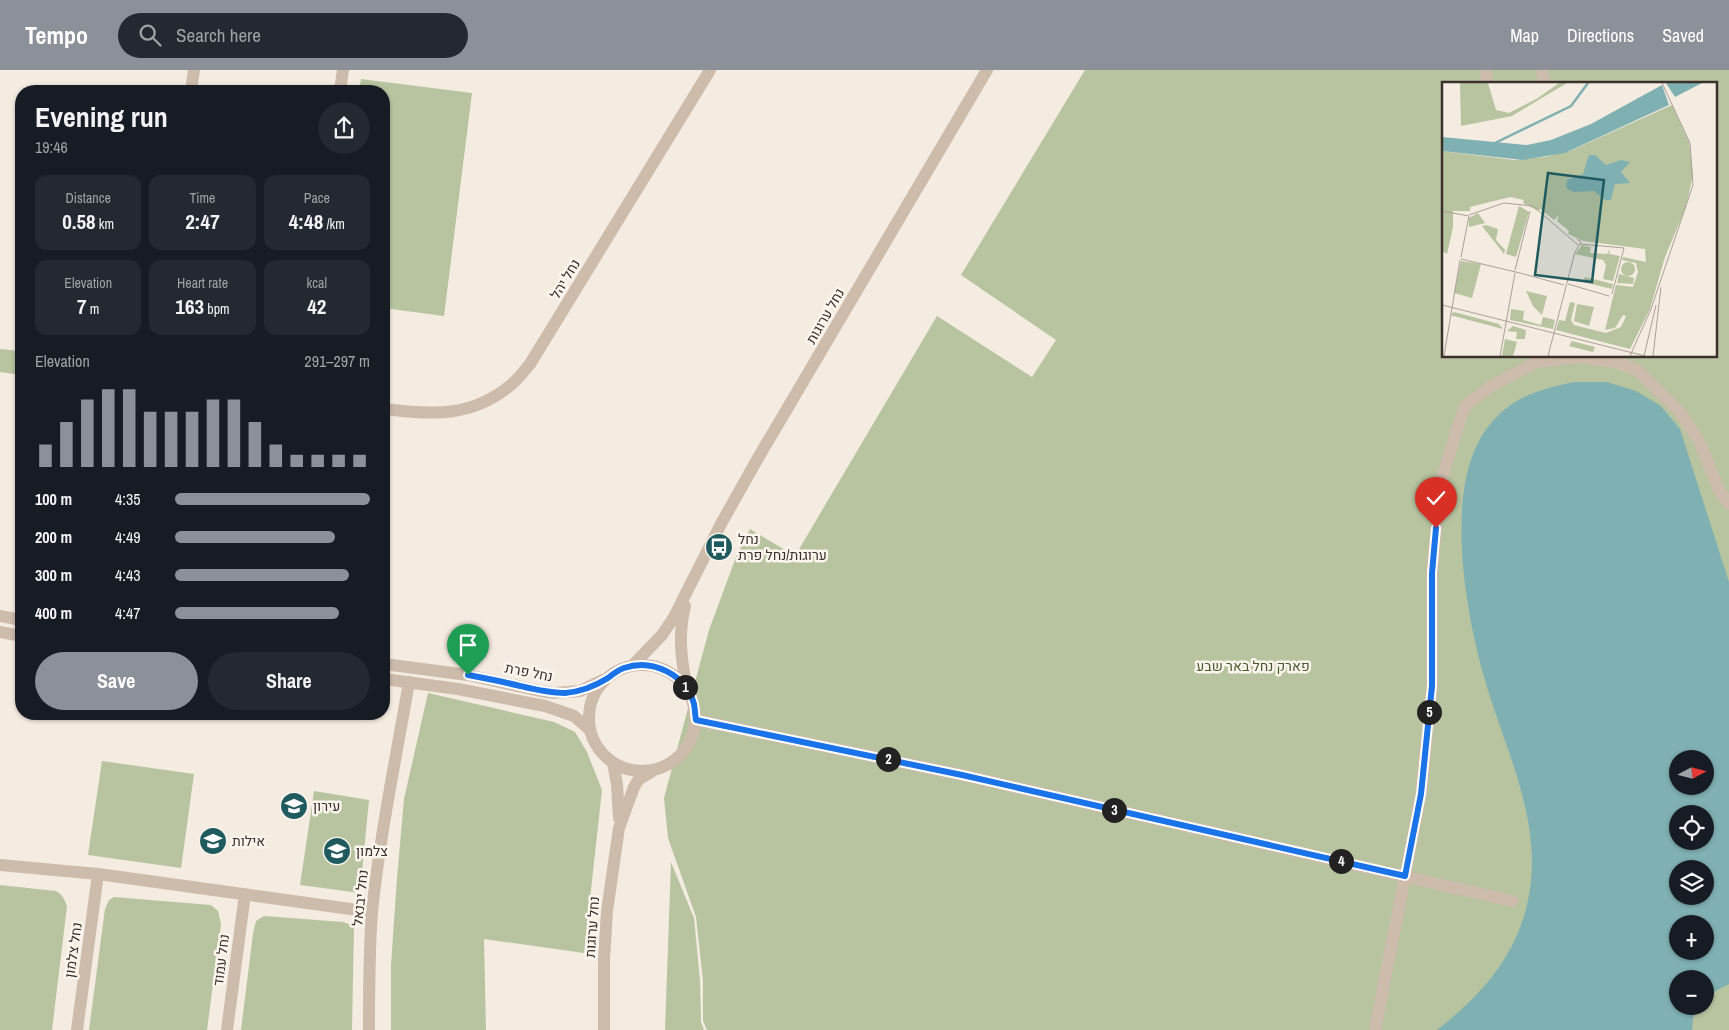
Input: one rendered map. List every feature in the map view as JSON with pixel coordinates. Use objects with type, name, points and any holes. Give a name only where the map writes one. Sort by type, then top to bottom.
[{"type":"street","points":[[192,85],[194,70]]},
{"type":"street","points":[[341,85],[343,70]]},
{"type":"street","name":"נחל יהל","points":[[390,410],[421,414],[446,413],[469,408],[491,398],[512,384],[530,364],[710,70]]},
{"type":"street","name":"נחל ערוגות","points":[[632,666],[662,635],[674,617],[722,522],[758,458],[987,70]]},
{"type":"street","points":[[1376,1030],[1421,794],[1432,686],[1432,573],[1441,482],[1465,406],[1491,386],[1537,362],[1556,358]]},
{"type":"street","points":[[1586,358],[1615,362],[1637,370],[1680,412],[1700,443],[1719,490],[1729,504]]},
{"type":"street","name":"נחל ערוגות","points":[[687,690],[680,645],[682,620],[693,579]]},
{"type":"street","points":[[0,616],[15,619]]},
{"type":"street","points":[[0,632],[15,635]]},
{"type":"street","name":"נחל פרת","points":[[390,665],[468,675],[554,693],[580,691],[608,678]]},
{"type":"street","points":[[632,666],[657,667],[669,672],[687,690],[694,704],[696,720],[692,738],[686,750],[677,759],[653,771],[636,772],[613,763],[599,749],[590,730],[590,706],[597,690],[615,672],[632,666]]},
{"type":"street","points":[[390,680],[458,689],[553,708],[574,716],[590,730]]},
{"type":"street","name":"נחל יבנאל","points":[[369,1030],[372,912],[386,806],[409,682]]},
{"type":"street","points":[[696,720],[962,775],[1512,900]]},
{"type":"street","name":"נחל ערוגות","points":[[613,763],[617,784],[619,828]]},
{"type":"street","name":"נחל ערוגות","points":[[604,1030],[604,960],[607,911],[619,828],[629,798],[639,779],[653,771]]},
{"type":"street","points":[[0,865],[98,874],[372,912]]},
{"type":"street","name":"נחל צלמון","points":[[77,1030],[98,874]]},
{"type":"street","name":"נחל עמוד","points":[[227,1030],[245,894]]},
{"type":"green space","name":"פארק נחל באר שבע","points":[[1085,70],[1729,70],[1729,1030],[707,1030],[703,1021],[703,980],[696,917],[668,838],[664,798],[709,630],[736,557],[750,529],[795,556],[937,316],[1032,377],[1056,340],[961,275]]},
{"type":"green space","points":[[361,79],[472,93],[444,316],[390,309],[390,85],[360,85]]},
{"type":"green space","points":[[0,349],[15,350],[15,374],[0,372]]},
{"type":"green space","points":[[428,693],[554,722],[575,732],[587,752],[602,790],[584,953],[484,939],[486,1030],[391,1030],[391,965],[404,799]]},
{"type":"green space","points":[[102,761],[194,774],[181,868],[88,855]]},
{"type":"green space","points":[[314,791],[369,800],[360,893],[300,885]]},
{"type":"green space","points":[[671,862],[694,918],[700,981],[701,1022],[704,1030],[665,1030]]},
{"type":"green space","points":[[0,885],[56,891],[62,896],[67,906],[52,1030],[0,1030]]},
{"type":"green space","points":[[114,897],[211,905],[218,911],[221,924],[207,1030],[89,1030],[105,909],[109,900]]},
{"type":"green space","points":[[264,916],[343,922],[354,926],[352,1030],[241,1030],[253,934],[256,921]]},
{"type":"water","points":[[1575,382],[1607,382],[1636,391],[1661,406],[1680,429],[1729,582],[1729,984],[1714,992],[1714,970],[1669,970],[1669,1015],[1695,1015],[1692,1030],[1437,1030],[1472,1000],[1500,966],[1520,927],[1527,905],[1531,881],[1532,855],[1524,803],[1484,677],[1470,616],[1462,545],[1462,510],[1467,476],[1476,447],[1492,422],[1510,406],[1541,390]]},
{"type":"place","name":"נחל ערוגות/נחל פרת","points":[[719,547]]},
{"type":"place","name":"עירון","points":[[294,806]]},
{"type":"place","name":"אילות","points":[[213,841]]},
{"type":"place","name":"צלמון","points":[[337,851]]},
{"type":"route","points":[[468,675],[540,691],[567,693],[580,691],[608,678],[615,672],[632,666],[657,667],[669,672],[687,690],[694,704],[696,720],[962,775],[1405,876],[1421,794],[1432,686],[1432,573],[1436,528]]}]
